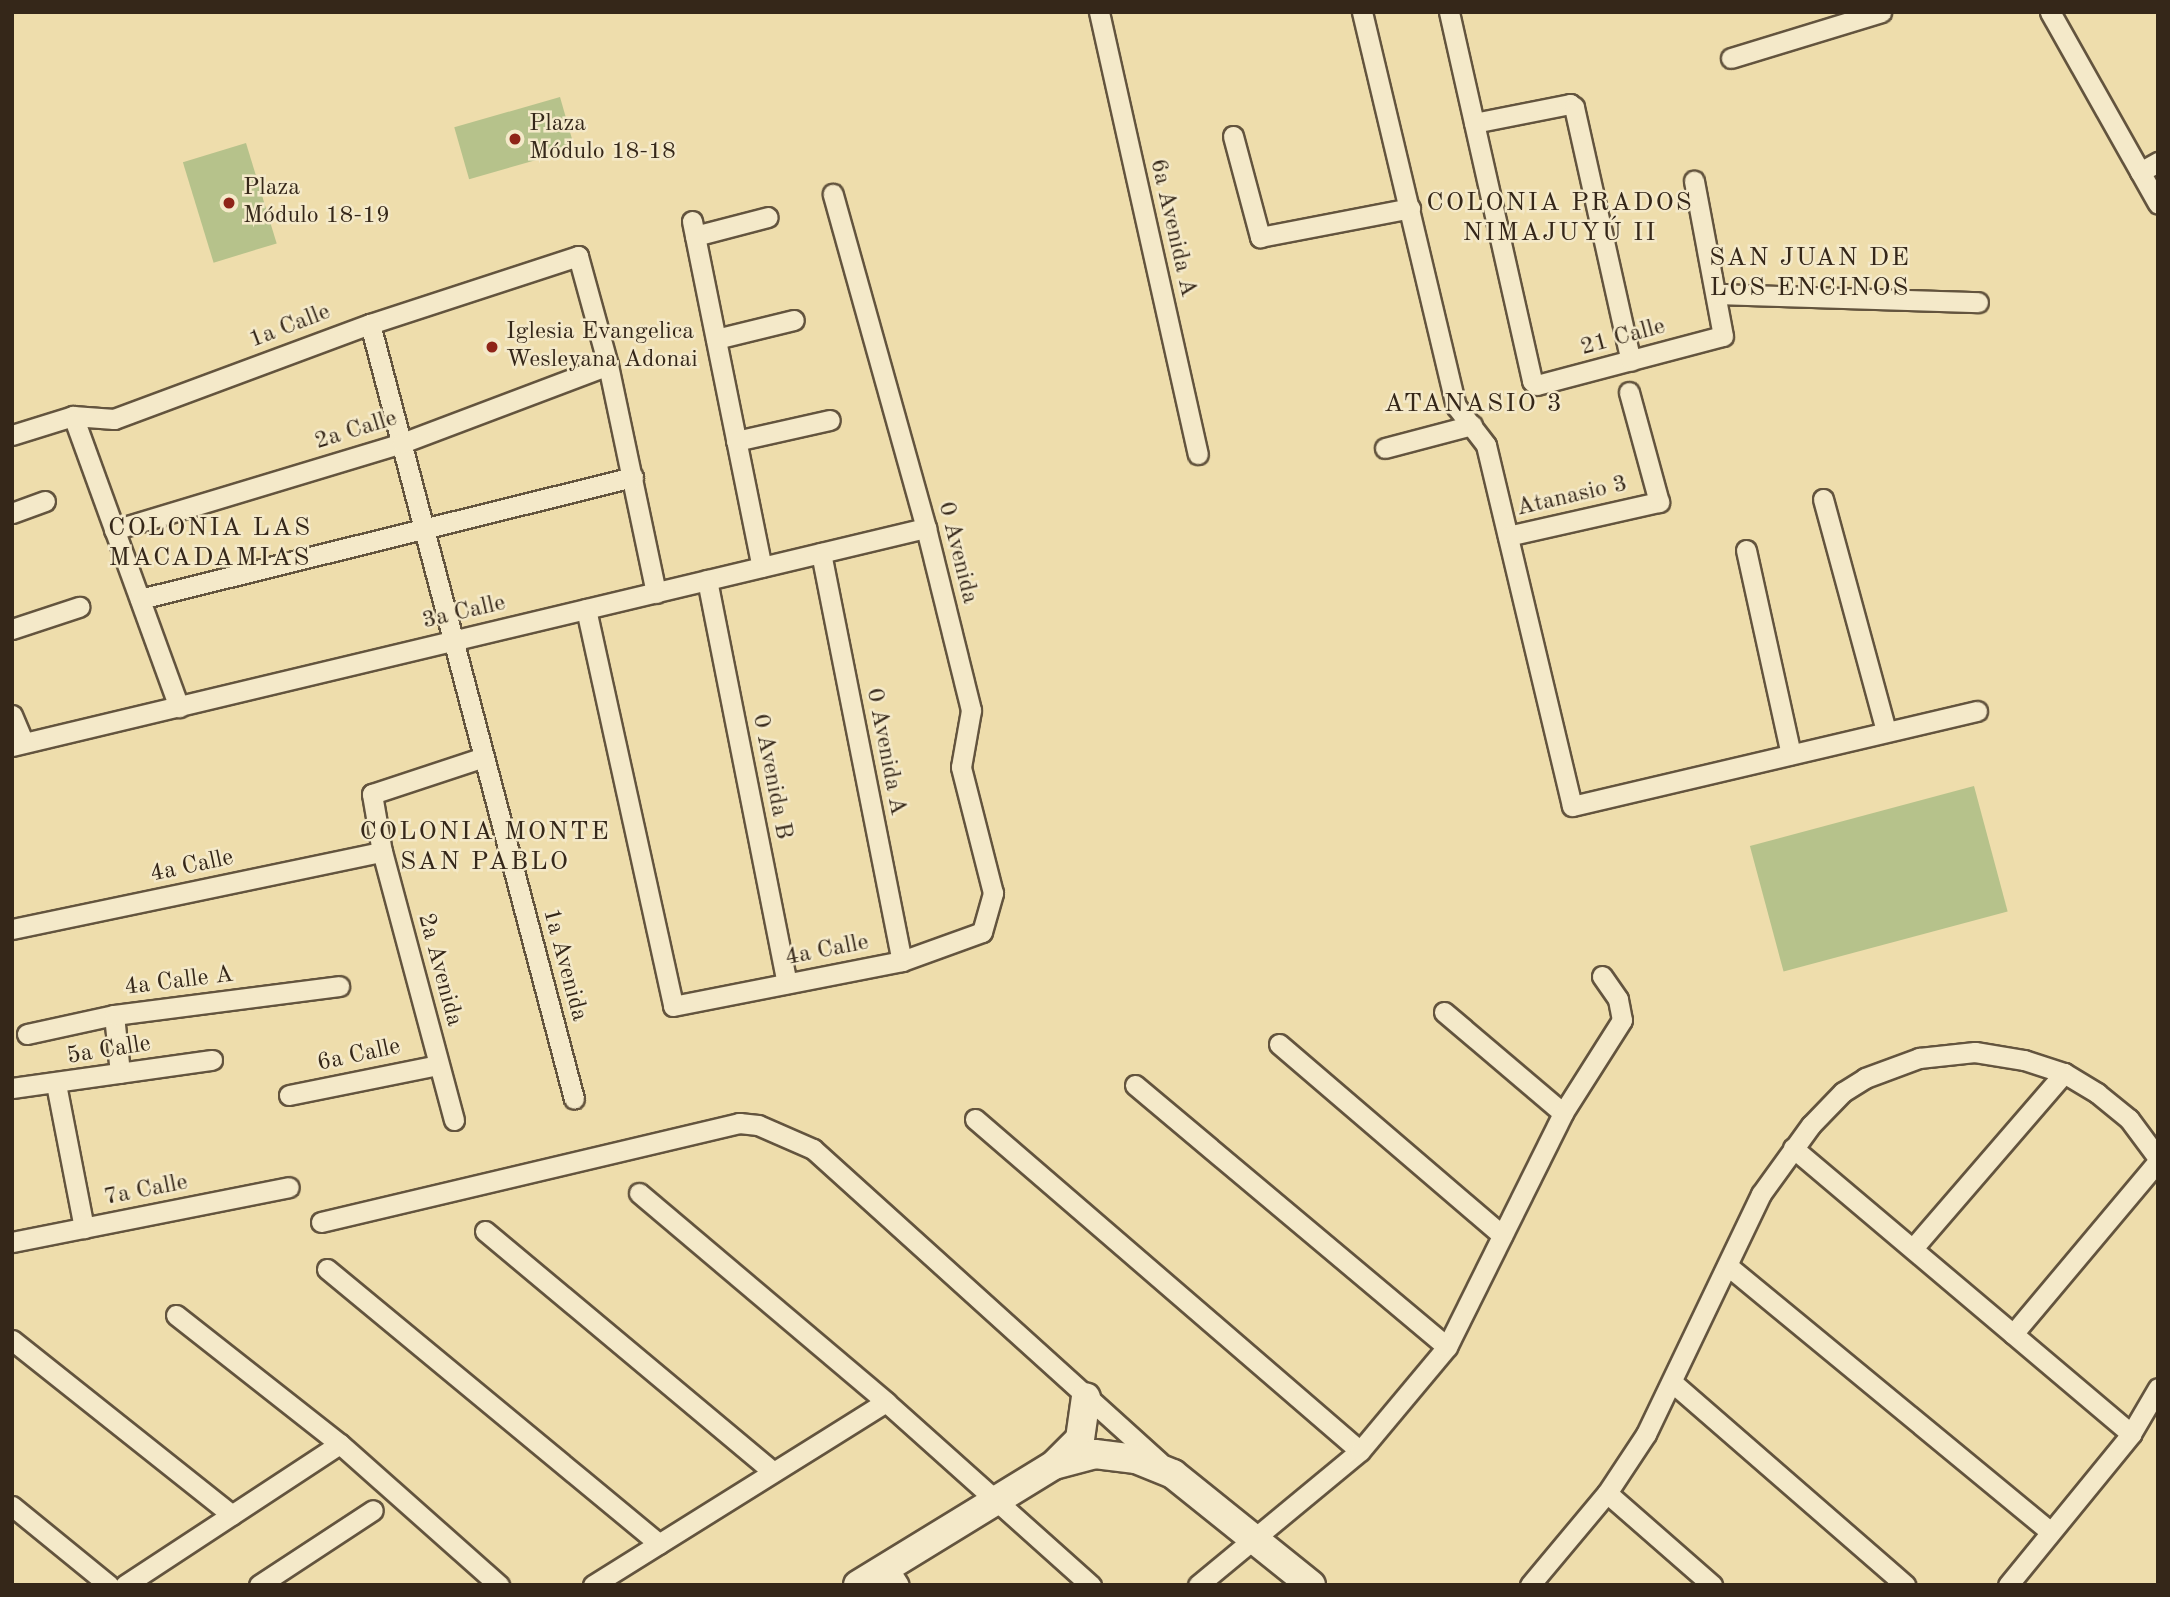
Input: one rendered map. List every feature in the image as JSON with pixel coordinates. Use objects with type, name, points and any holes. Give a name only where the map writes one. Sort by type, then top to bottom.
[{"type":"main road","points":[[858,1585],[893,1575],[995,1499],[1054,1465],[1080,1439],[1086,1397]]},
{"type":"main road","points":[[1054,1465],[1096,1454],[1118,1455],[1173,1474],[1254,1536],[1311,1585]]},
{"type":"street","name":"6a Avenida A","points":[[1099,12],[1198,454]]},
{"type":"street","points":[[1449,12],[1474,122],[1570,104],[1574,107],[1631,360]]},
{"type":"street","points":[[1731,58],[1881,12]]},
{"type":"street","points":[[2050,12],[2158,204]]},
{"type":"street","points":[[1363,13],[1456,406],[1486,445],[1572,806],[1977,711]]},
{"type":"street","name":"21 Calle","points":[[1474,122],[1532,381],[1545,385],[1631,360],[1717,340],[1724,331],[1717,294]]},
{"type":"street","points":[[1233,136],[1260,237],[1410,208]]},
{"type":"street","points":[[2140,172],[2158,162]]},
{"type":"street","points":[[1694,181],[1717,294],[1978,302]]},
{"type":"street","name":"0 Avenida","points":[[833,194],[926,528],[971,710],[961,767],[993,893],[984,927]]},
{"type":"street","points":[[762,567],[693,228],[768,217]]},
{"type":"street","name":"1a Calle","points":[[12,435],[73,416],[114,419],[370,324],[573,256],[583,260],[608,365]]},
{"type":"street","points":[[716,339],[794,320]]},
{"type":"street","points":[[370,324],[454,641]]},
{"type":"street","points":[[608,365],[634,477],[656,593]]},
{"type":"street","name":"2a Calle","points":[[114,530],[402,443],[608,365]]},
{"type":"street","name":"Atanasio 3","points":[[1508,536],[1658,502],[1629,393]]},
{"type":"street","points":[[73,416],[179,706]]},
{"type":"street","points":[[736,441],[830,420]]},
{"type":"street","points":[[1385,448],[1472,425]]},
{"type":"street","points":[[140,599],[634,477]]},
{"type":"street","points":[[1823,499],[1885,731]]},
{"type":"street","points":[[12,513],[45,501]]},
{"type":"street","name":"3a Calle","points":[[18,745],[926,528]]},
{"type":"street","points":[[1746,550],[1791,754]]},
{"type":"street","name":"0 Avenida A","points":[[821,553],[902,961]]},
{"type":"street","name":"0 Avenida B","points":[[707,580],[787,984]]},
{"type":"street","points":[[12,629],[79,607]]},
{"type":"street","name":"4a Calle","points":[[586,609],[673,1006],[902,961],[977,937],[984,927]]},
{"type":"street","name":"1a Avenida","points":[[454,641],[574,1099]]},
{"type":"street","points":[[12,715],[18,745]]},
{"type":"street","name":"2a Avenida","points":[[454,1120],[382,852],[372,797],[374,791],[484,757]]},
{"type":"street","name":"4a Calle","points":[[12,929],[382,852]]},
{"type":"street","points":[[1198,1585],[1360,1451],[1447,1347],[1563,1114],[1622,1020],[1618,999],[1602,976]]},
{"type":"street","name":"4a Calle A","points":[[27,1034],[114,1015],[339,986]]},
{"type":"street","points":[[1444,1012],[1563,1114]]},
{"type":"street","points":[[114,1015],[120,1073]]},
{"type":"street","points":[[1279,1044],[1502,1235]]},
{"type":"street","points":[[1530,1585],[1607,1493],[1673,1383],[1761,1194],[1793,1148],[1843,1093],[1865,1078],[1919,1058],[1975,1052],[2064,1073],[2129,1119],[2158,1160],[2013,1334]]},
{"type":"street","name":"5a Calle","points":[[12,1088],[56,1084],[212,1060]]},
{"type":"street","name":"6a Calle","points":[[289,1095],[438,1065]]},
{"type":"street","points":[[1914,1247],[2064,1073]]},
{"type":"street","points":[[56,1084],[84,1228]]},
{"type":"street","points":[[1135,1085],[1447,1347]]},
{"type":"street","points":[[975,1119],[1360,1451]]},
{"type":"street","points":[[321,1222],[739,1123],[758,1125],[813,1149],[1173,1474]]},
{"type":"street","points":[[1793,1148],[1914,1247],[2131,1434]]},
{"type":"street","name":"7a Calle","points":[[12,1242],[289,1187]]},
{"type":"street","points":[[639,1193],[887,1402],[1091,1585]]},
{"type":"street","points":[[485,1231],[772,1471]]},
{"type":"street","points":[[1728,1266],[2051,1532]]},
{"type":"street","points":[[327,1269],[659,1544]]},
{"type":"street","points":[[176,1315],[340,1444],[499,1585]]},
{"type":"street","points":[[12,1340],[232,1515]]},
{"type":"street","points":[[1673,1383],[1905,1585]]},
{"type":"street","points":[[2008,1585],[2131,1434],[2158,1388]]},
{"type":"street","points":[[593,1585],[772,1471],[887,1402]]},
{"type":"street","points":[[125,1585],[340,1444]]},
{"type":"street","points":[[1607,1493],[1712,1585]]},
{"type":"street","points":[[12,1506],[109,1585]]},
{"type":"street","points":[[259,1585],[373,1510]]},
{"type":"green space","name":"Plaza Módulo 18-18","points":[[560,97],[575,149],[469,179],[454,127]]},
{"type":"green space","name":"Plaza Módulo 18-19","points":[[246,143],[277,243],[214,263],[183,162]]},
{"type":"green space","points":[[1974,786],[2008,912],[1784,972],[1750,846]]},
{"type":"place","name":"Plaza Módulo 18-18","points":[[515,139]]},
{"type":"place","name":"Plaza Módulo 18-19","points":[[229,203]]},
{"type":"place","name":"Iglesia Evangelica Wesleyana Adonai","points":[[492,347]]},
{"type":"district","name":"COLONIA PRADOS NIMAJUYÚ II","points":[[1560,218]]},
{"type":"district","name":"SAN JUAN DE LOS ENCINOS","points":[[1810,274]]},
{"type":"district","name":"ATANASIO 3","points":[[1474,405]]},
{"type":"district","name":"COLONIA LAS MACADAMIAS","points":[[210,544]]},
{"type":"district","name":"COLONIA MONTE SAN PABLO","points":[[485,848]]}]
